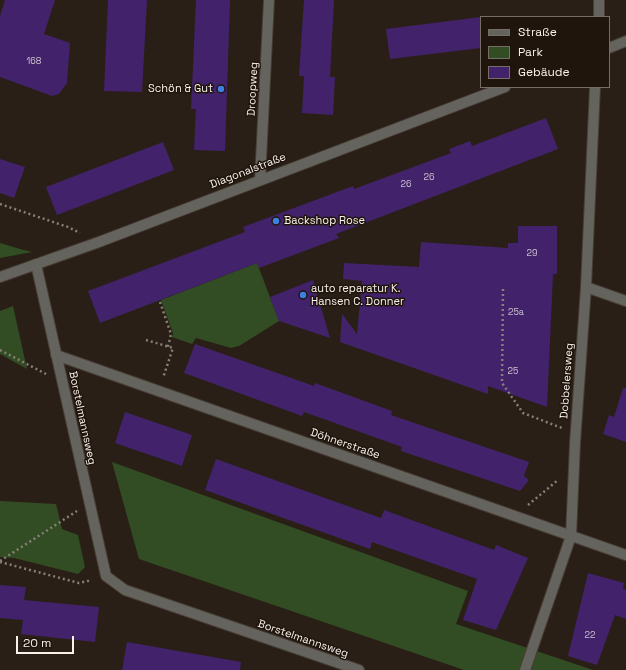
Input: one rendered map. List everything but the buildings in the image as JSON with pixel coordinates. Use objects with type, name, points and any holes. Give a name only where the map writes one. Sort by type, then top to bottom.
[{"type":"street","name":"Droopweg","points":[[260,180],[269,0]]},
{"type":"street","points":[[598,16],[599,0]]},
{"type":"street","points":[[610,48],[626,41]]},
{"type":"street","name":"Diagonalstraße","points":[[0,277],[99,242],[502,88]]},
{"type":"street","name":"Dobbelersweg","points":[[525,670],[571,536],[576,433],[586,287],[595,88]]},
{"type":"street","name":"Borstelmannsweg","points":[[36,264],[106,576],[124,590],[359,670]]},
{"type":"street","points":[[586,287],[626,301]]},
{"type":"street","name":"Döhnerstraße","points":[[56,354],[626,555]]},
{"type":"path","points":[[0,204],[68,227],[99,242]]},
{"type":"path","points":[[503,289],[502,383],[523,413],[576,433]]},
{"type":"path","points":[[160,302],[171,334],[168,347]]},
{"type":"path","points":[[146,340],[173,348],[164,375]]},
{"type":"path","points":[[0,350],[63,383]]},
{"type":"path","points":[[514,516],[574,468]]},
{"type":"path","points":[[0,561],[89,503]]},
{"type":"path","points":[[0,561],[79,583],[106,576]]},
{"type":"green space","points":[[0,243],[20,249],[32,252],[0,258]]},
{"type":"green space","points":[[257,263],[279,321],[239,346],[231,348],[196,338],[192,344],[172,337],[173,333],[161,300]]},
{"type":"green space","points":[[13,306],[27,369],[0,354],[0,311]]},
{"type":"green space","points":[[112,462],[468,591],[456,624],[593,670],[464,670],[139,559]]},
{"type":"green space","points":[[0,501],[56,504],[62,529],[78,535],[85,567],[78,574],[14,558],[0,557]]},
{"type":"place","name":"Schön & Gut","points":[[221,89]]},
{"type":"place","name":"Backshop Rose","points":[[276,221]]},
{"type":"place","name":"auto reparatur K. Hansen C. Donner","points":[[303,295]]}]
